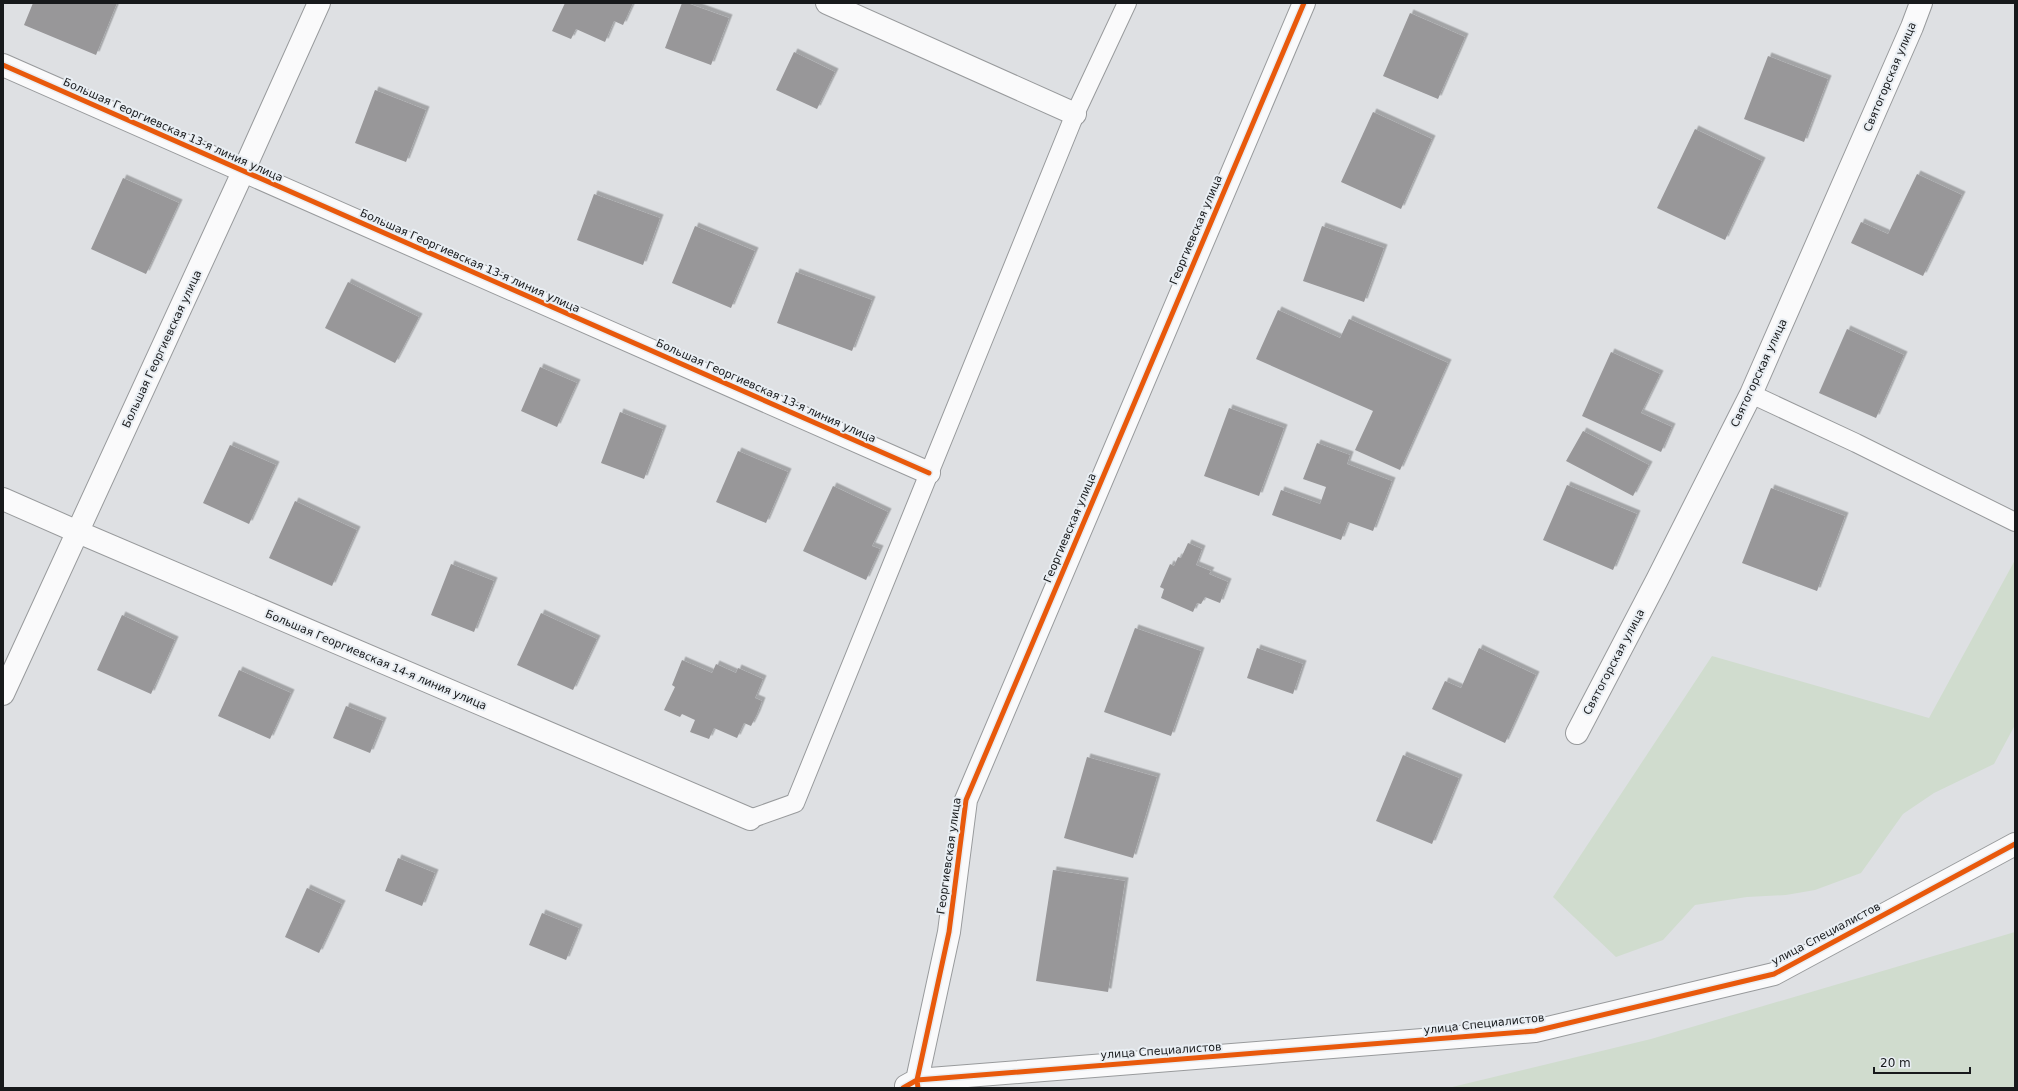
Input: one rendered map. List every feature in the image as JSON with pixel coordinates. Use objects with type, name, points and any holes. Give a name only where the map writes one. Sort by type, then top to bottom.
[{"type":"street","name":"Большая Георгиевская улица","points":[[3,694],[319,3]]},
{"type":"street","points":[[828,3],[1075,114]]},
{"type":"street","name":"Георгиевская улица","points":[[913,1085],[949,932],[966,800],[1304,3]]},
{"type":"street","name":"Святогорская улица","points":[[1577,733],[1658,580],[1751,394],[1912,27],[1920,3]]},
{"type":"street","name":"Большая Георгиевская 13-я линия улица","points":[[3,65],[929,473]]},
{"type":"street","name":"Большая Георгиевская 14-я линия улица","points":[[3,498],[78,532],[750,819]]},
{"type":"street","name":"улица Специалистов","points":[[913,1085],[1535,1031],[1774,974],[2015,844]]},
{"type":"lane","points":[[750,819],[795,803],[1075,114],[1127,3]]},
{"type":"lane","points":[[1751,394],[1856,443],[2015,522]]},
{"type":"green space","points":[[2015,560],[2015,725],[1994,764],[1934,793],[1903,814],[1861,873],[1815,890],[1786,895],[1747,897],[1695,905],[1663,940],[1616,957],[1553,897],[1712,656],[1929,718]]},
{"type":"green space","points":[[2015,932],[2015,1088],[1448,1088],[1651,1039]]},
{"type":"building","points":[[33,3],[117,3],[96,55],[24,25]]},
{"type":"building","points":[[565,3],[633,3],[623,25],[614,21],[605,42],[576,29],[571,39],[552,31]]},
{"type":"building","points":[[682,3],[687,3],[729,18],[711,65],[665,48]]},
{"type":"building","points":[[1410,13],[1465,37],[1438,99],[1383,76]]},
{"type":"building","points":[[794,52],[835,72],[817,109],[776,90]]},
{"type":"building","points":[[1768,56],[1828,79],[1804,142],[1744,119]]},
{"type":"building","points":[[375,90],[426,110],[406,162],[355,143]]},
{"type":"building","points":[[1373,112],[1432,139],[1401,209],[1341,182]]},
{"type":"building","points":[[1695,129],[1762,161],[1725,240],[1657,208]]},
{"type":"building","points":[[1917,174],[1962,195],[1923,276],[1851,243],[1861,222],[1888,234]]},
{"type":"building","points":[[123,178],[179,203],[146,274],[91,249]]},
{"type":"building","points":[[594,194],[660,218],[643,265],[577,240]]},
{"type":"building","points":[[695,226],[755,251],[731,308],[672,283]]},
{"type":"building","points":[[1322,226],[1384,248],[1364,302],[1303,281]]},
{"type":"building","points":[[796,272],[872,300],[852,351],[777,323]]},
{"type":"building","points":[[348,282],[419,317],[395,363],[325,328]]},
{"type":"building","points":[[1278,310],[1340,338],[1349,319],[1448,363],[1400,470],[1355,450],[1373,411],[1256,359]]},
{"type":"building","points":[[1847,329],[1904,355],[1876,418],[1819,393]]},
{"type":"building","points":[[1611,352],[1660,374],[1641,413],[1672,427],[1661,452],[1582,416]]},
{"type":"building","points":[[540,367],[577,383],[557,427],[521,411]]},
{"type":"building","points":[[1229,408],[1284,428],[1259,496],[1204,476]]},
{"type":"building","points":[[620,412],[663,429],[644,479],[601,463]]},
{"type":"building","points":[[1583,431],[1649,465],[1633,496],[1566,461]]},
{"type":"building","points":[[1317,443],[1350,455],[1347,464],[1392,481],[1373,531],[1348,522],[1341,540],[1272,515],[1281,490],[1320,504],[1326,487],[1303,479]]},
{"type":"building","points":[[230,445],[276,465],[249,524],[203,503]]},
{"type":"building","points":[[738,451],[788,472],[766,523],[716,502]]},
{"type":"building","points":[[1567,485],[1637,514],[1613,570],[1543,540]]},
{"type":"building","points":[[833,486],[888,512],[872,546],[880,549],[866,580],[803,551]]},
{"type":"building","points":[[1771,488],[1845,516],[1817,591],[1742,563]]},
{"type":"building","points":[[295,501],[357,530],[332,586],[269,558]]},
{"type":"building","points":[[1188,543],[1202,549],[1196,565],[1211,571],[1209,574],[1228,582],[1220,603],[1205,597],[1201,604],[1197,603],[1193,612],[1161,598],[1164,589],[1160,587],[1170,564],[1174,566],[1178,557],[1181,558]]},
{"type":"building","points":[[451,564],[494,581],[474,632],[431,615]]},
{"type":"building","points":[[541,613],[597,639],[573,690],[517,665]]},
{"type":"building","points":[[122,615],[175,640],[151,694],[97,670]]},
{"type":"building","points":[[1135,628],[1201,651],[1171,736],[1104,712]]},
{"type":"building","points":[[1257,648],[1303,664],[1293,694],[1247,678]]},
{"type":"building","points":[[1479,648],[1536,675],[1505,743],[1432,709],[1445,681],[1461,688]]},
{"type":"building","points":[[682,660],[712,673],[716,664],[736,673],[738,668],[763,679],[755,698],[762,701],[751,726],[744,723],[737,738],[714,728],[709,739],[690,732],[695,720],[682,714],[680,717],[664,710],[675,687],[672,685]]},
{"type":"building","points":[[239,670],[291,693],[270,739],[218,716]]},
{"type":"building","points":[[346,706],[383,721],[370,753],[333,738]]},
{"type":"building","points":[[1403,755],[1459,778],[1432,844],[1376,821]]},
{"type":"building","points":[[1087,757],[1157,777],[1133,858],[1064,838]]},
{"type":"building","points":[[398,858],[435,873],[422,906],[385,891]]},
{"type":"building","points":[[1053,870],[1125,881],[1108,992],[1036,981]]},
{"type":"building","points":[[307,888],[342,904],[319,953],[285,937]]},
{"type":"building","points":[[542,913],[579,928],[566,960],[529,945]]},
{"type":"cycle path","points":[[918,1088],[917,1080],[949,932],[966,800],[1304,3]]},
{"type":"cycle path","points":[[3,65],[929,473]]},
{"type":"cycle path","points":[[903,1088],[917,1080],[1535,1031],[1774,974],[2015,844]]}]
